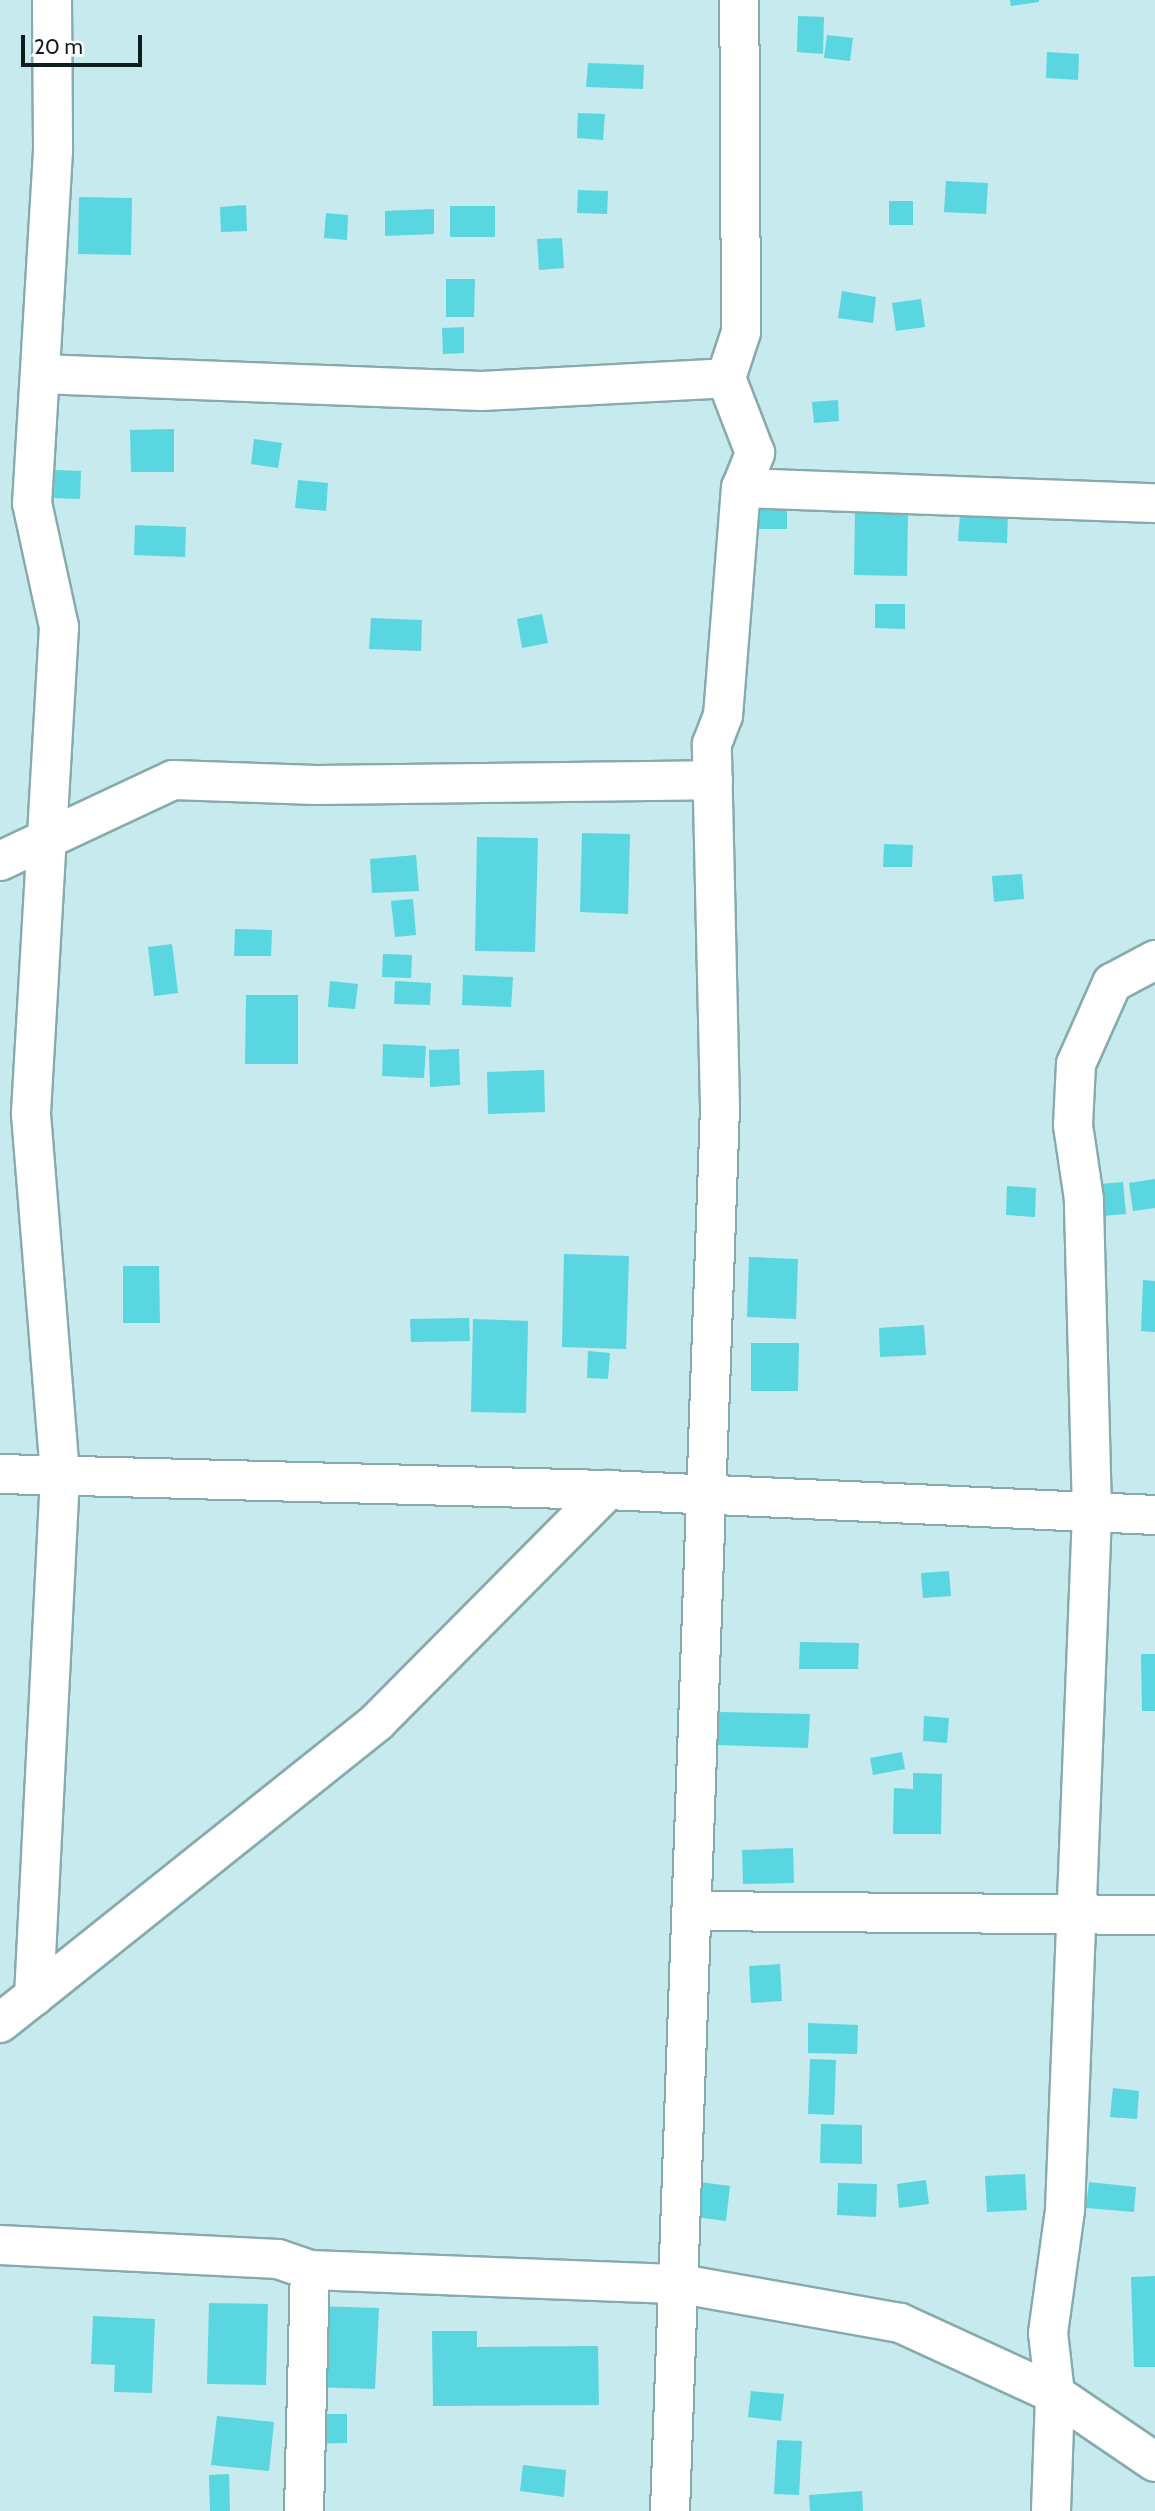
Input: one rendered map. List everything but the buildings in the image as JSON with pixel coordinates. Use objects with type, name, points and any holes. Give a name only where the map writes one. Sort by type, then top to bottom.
[{"type":"street","points":[[34,1996],[61,1476],[31,1114],[43,842],[59,627],[32,503],[53,151],[52,0]]},
{"type":"street","points":[[670,2511],[695,1911],[702,1499],[720,1107],[713,780],[741,488],[755,453],[726,378],[741,332],[739,0]]},
{"type":"street","points":[[40,374],[482,391],[726,378]]},
{"type":"street","points":[[741,488],[1155,503]]},
{"type":"street","points":[[0,860],[173,780],[316,785],[713,780]]},
{"type":"street","points":[[1051,2511],[1055,2395],[1048,2333],[1065,2210],[1080,1914],[1092,1512],[1084,1199],[1073,1125],[1076,1064],[1112,983],[1155,960]]},
{"type":"street","points":[[0,1474],[607,1490],[702,1499],[1155,1515]]},
{"type":"street","points":[[0,2023],[377,1722],[607,1490]]},
{"type":"street","points":[[695,1911],[1155,1916]]},
{"type":"street","points":[[0,2245],[278,2259],[310,2270],[681,2284],[900,2323],[1055,2395],[1155,2462]]},
{"type":"street","points":[[304,2511],[310,2270]]}]
